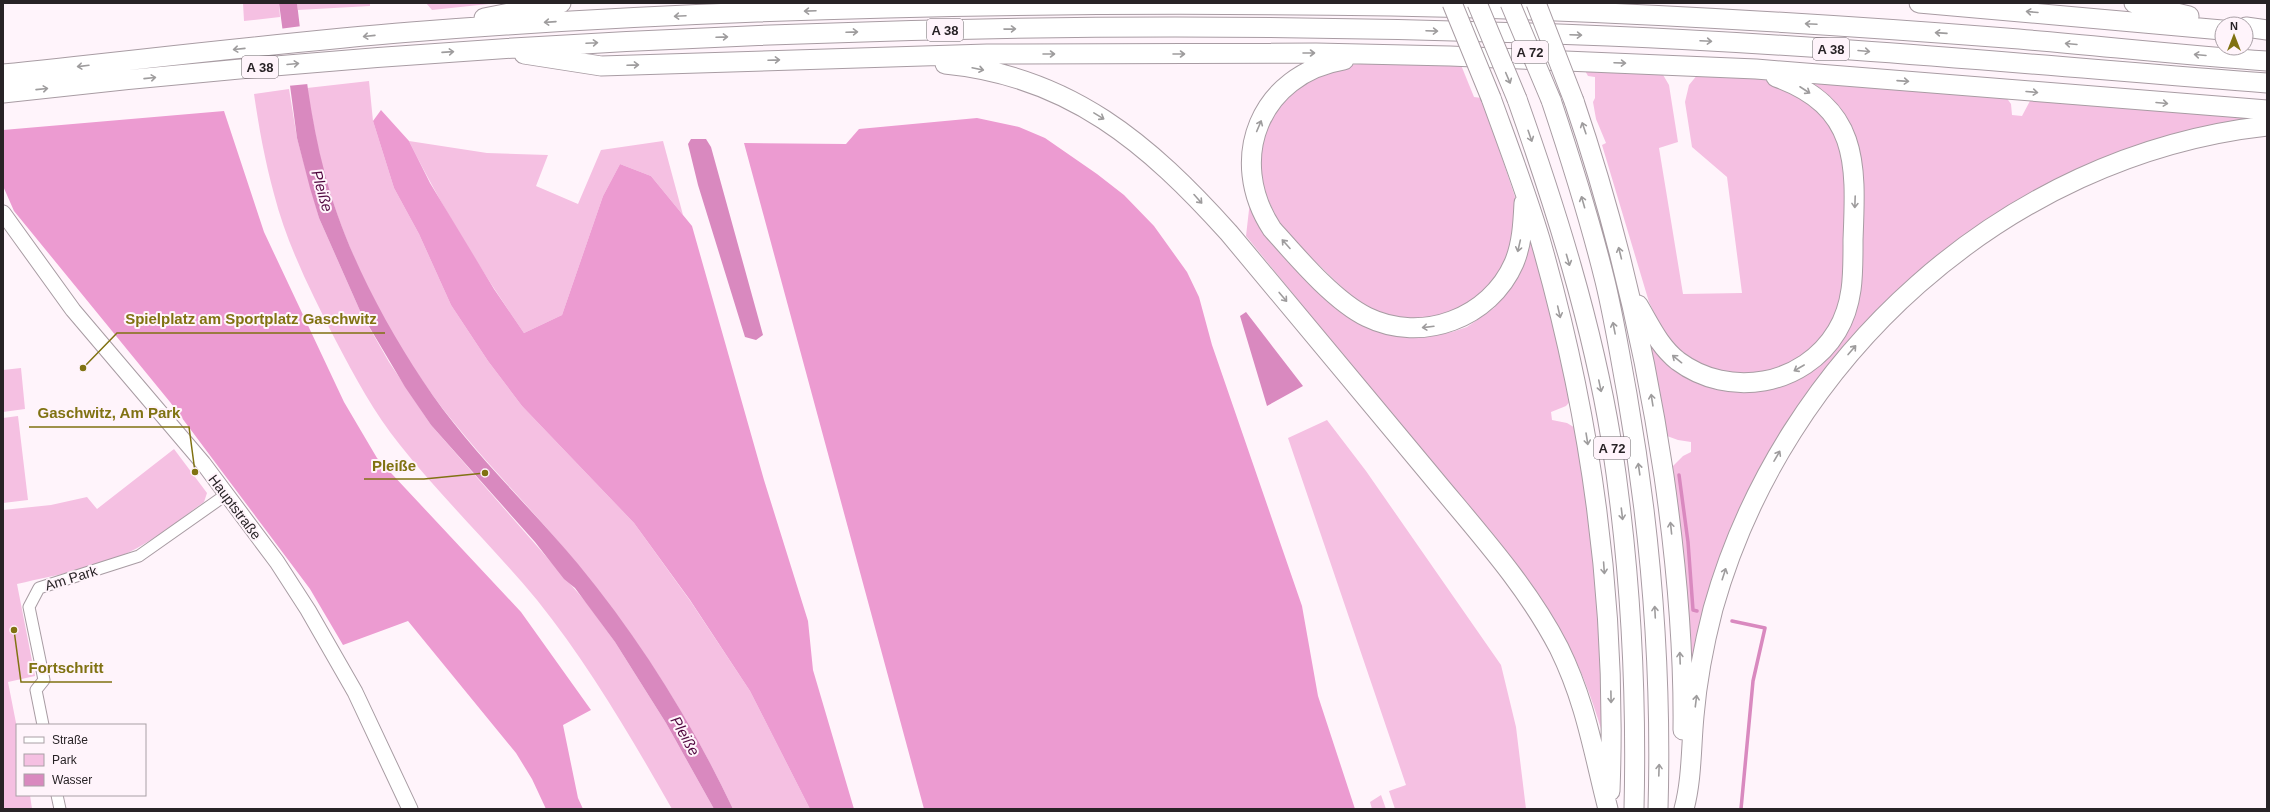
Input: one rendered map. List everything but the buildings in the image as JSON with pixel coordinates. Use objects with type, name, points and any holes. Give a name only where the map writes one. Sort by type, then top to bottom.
[{"type":"highway","points":[[438,30],[511,11],[561,3]]},
{"type":"highway","points":[[1452,3],[1492,98],[1540,238],[1583,412],[1603,551],[1609,636],[1612,747],[1609,809]]},
{"type":"highway","name":"A 72","points":[[1477,3],[1517,99],[1542,168],[1578,293],[1597,368],[1611,438],[1621,511],[1631,608],[1635,701],[1634,809]]},
{"type":"highway","name":"A 72","points":[[1510,3],[1551,100],[1576,177],[1605,282],[1634,435],[1645,512],[1655,611],[1660,748],[1658,809]]},
{"type":"highway","points":[[1536,3],[1574,101],[1604,191],[1630,290],[1652,394],[1671,525],[1678,604],[1683,716],[1683,809]]},
{"type":"highway","points":[[1920,3],[2214,29]]},
{"type":"highway","points":[[2134,3],[2162,11],[2214,21]]},
{"type":"highway","name":"A 38","points":[[3,74],[438,30],[639,17],[905,7],[1078,4],[1395,6],[1611,13],[1843,26],[2267,61]]},
{"type":"highway","name":"A 38","points":[[3,93],[266,67],[497,49],[709,37],[905,30],[1075,28],[1393,30],[1609,36],[1833,49],[2267,84]]},
{"type":"highway","points":[[2254,28],[2267,30]]},
{"type":"highway","points":[[2254,32],[2267,33]]},
{"type":"highway","points":[[497,49],[601,66],[856,56],[987,54],[1371,54],[1756,69],[2267,110]]},
{"type":"highway","points":[[1371,54],[1323,65],[1300,75],[1289,82],[1276,96],[1266,111],[1257,129],[1252,150],[1251,177],[1254,191],[1264,217],[1292,251],[1345,303],[1380,322],[1405,328],[1432,327],[1458,319],[1470,313],[1481,306],[1500,286],[1514,263],[1521,236],[1525,194]]},
{"type":"highway","points":[[856,56],[971,68],[1001,74],[1046,90],[1089,110],[1134,139],[1192,192],[1229,233],[1336,361],[1492,550],[1528,598],[1558,647],[1581,700],[1590,728],[1609,809]]},
{"type":"highway","points":[[1630,290],[1658,340],[1667,351],[1690,369],[1718,380],[1747,383],[1773,380],[1786,375],[1810,362],[1829,343],[1837,332],[1848,307],[1852,279],[1855,173],[1849,145],[1836,119],[1817,99],[1796,84],[1756,69]]},
{"type":"highway","points":[[1683,809],[1688,794],[1694,715],[1705,643],[1725,572],[1738,538],[1768,471],[1807,408],[1852,349],[1904,296],[1947,259],[1988,230],[2049,194],[2114,164],[2147,152],[2216,134],[2267,126]]},
{"type":"main road","name":"Hauptstraße","points":[[3,213],[73,310],[227,494],[277,562],[308,610],[355,692],[410,809]]},
{"type":"street","name":"Am Park","points":[[43,724],[36,690],[44,680],[29,607],[39,588],[139,556],[227,494]]},
{"type":"street","points":[[57,796],[60,809]]},
{"type":"green space","points":[[243,3],[279,3],[280,17],[244,21]]},
{"type":"green space","points":[[297,3],[370,3],[370,6],[298,10]]},
{"type":"green space","points":[[426,3],[498,3],[432,10]]},
{"type":"green space","points":[[1377,63],[1461,65],[1474,97],[1482,98],[1516,200],[1510,259],[1485,294],[1456,311],[1414,321],[1391,317],[1371,309],[1349,294],[1293,240],[1278,221],[1261,184],[1261,146],[1266,126],[1285,99],[1308,80],[1345,65]]},
{"type":"green space","points":[[1584,69],[1662,73],[1669,85],[1678,142],[1659,148],[1683,294],[1742,293],[1727,177],[1692,147],[1685,102],[1689,85],[1698,74],[1758,78],[1787,86],[1831,121],[1848,164],[1844,293],[1826,337],[1796,363],[1752,377],[1709,369],[1692,359],[1675,346],[1660,325],[1649,302],[1602,145],[1606,143],[1596,119],[1593,102],[1595,98],[1595,77],[1588,76]]},
{"type":"green space","points":[[1806,80],[2003,93],[2011,104],[2012,115],[2022,116],[2031,99],[2259,116],[2179,134],[1913,277],[1851,340],[1823,374],[1774,446],[1753,484],[1734,524],[1714,578],[1693,663],[1688,663],[1671,468],[1683,456],[1691,452],[1691,442],[1678,440],[1667,436],[1648,338],[1731,388],[1835,346],[1863,178]]},
{"type":"green space","points":[[369,81],[373,121],[394,188],[419,234],[451,305],[488,361],[522,406],[634,523],[691,602],[750,691],[810,809],[733,809],[682,713],[663,682],[622,622],[559,542],[479,453],[441,407],[393,335],[354,257],[333,203],[315,132],[307,88]]},
{"type":"green space","points":[[289,89],[297,138],[319,218],[361,313],[389,362],[431,425],[586,602],[615,642],[666,723],[714,809],[672,809],[609,702],[556,625],[520,580],[416,465],[391,433],[365,394],[336,341],[293,251],[279,213],[271,182],[262,144],[254,94]]},
{"type":"green space","points":[[409,141],[487,153],[548,155],[536,186],[578,204],[601,150],[663,141],[683,215],[651,176],[620,164],[603,196],[562,315],[524,333],[463,239],[435,191]]},
{"type":"green space","points":[[1250,201],[1336,302],[1429,335],[1452,332],[1467,327],[1494,308],[1519,276],[1532,238],[1573,398],[1566,406],[1551,412],[1552,420],[1567,423],[1577,429],[1600,596],[1602,732],[1589,691],[1572,652],[1543,603],[1511,558],[1246,236]]},
{"type":"green space","points":[[21,368],[25,409],[3,412],[3,370]]},
{"type":"green space","points":[[18,416],[28,500],[3,503],[3,418]]},
{"type":"green space","points":[[1327,420],[1366,471],[1501,665],[1516,727],[1526,809],[1395,809],[1389,791],[1406,785],[1288,438]]},
{"type":"green space","points":[[174,449],[207,493],[204,502],[144,544],[129,552],[114,559],[82,569],[17,584],[35,676],[8,682],[16,724],[16,796],[30,796],[32,809],[3,809],[3,510],[51,505],[87,497],[97,509]]},
{"type":"green space","points":[[1381,795],[1386,809],[1372,809],[1370,802]]},
{"type":"shaded area","points":[[381,110],[409,141],[430,183],[494,289],[524,333],[562,315],[603,196],[620,164],[651,176],[692,226],[764,480],[808,621],[813,670],[854,809],[810,809],[750,691],[690,600],[634,523],[522,406],[488,361],[451,305],[419,234],[394,188],[373,121]]},
{"type":"shaded area","points":[[224,111],[264,232],[344,402],[377,458],[521,612],[591,710],[563,725],[578,798],[583,809],[546,809],[532,779],[516,753],[408,621],[343,645],[310,589],[170,402],[14,211],[3,186],[3,130]]},
{"type":"shaded area","points":[[977,118],[1019,127],[1045,138],[1097,174],[1124,195],[1154,226],[1187,272],[1199,297],[1212,345],[1302,606],[1318,696],[1355,809],[924,809],[744,143],[846,144],[859,129]]},
{"type":"water","points":[[279,3],[297,3],[311,111],[325,174],[333,201],[354,255],[379,308],[393,333],[440,406],[478,452],[559,541],[622,621],[643,651],[682,713],[700,744],[733,809],[714,809],[666,723],[615,642],[575,588],[564,579],[535,542],[431,425],[405,387],[361,313],[319,218],[310,188],[297,138]]},
{"type":"water","points":[[691,139],[706,139],[711,147],[763,335],[756,340],[745,337],[698,185],[688,144]]},
{"type":"water","points":[[1246,312],[1303,386],[1267,406],[1240,316]]},
{"type":"pier","points":[[302,26],[308,84],[287,86],[279,29]]},
{"type":"waterway","points":[[1679,475],[1688,542],[1693,610],[1697,611]]},
{"type":"waterway","points":[[1732,621],[1765,628],[1753,681],[1741,809]]},
{"type":"place","name":"Spielplatz am Sportplatz Gaschwitz","points":[[83,368]]},
{"type":"place","name":"Gaschwitz, Am Park","points":[[195,472]]},
{"type":"place","name":"Pleiße","points":[[485,473]]},
{"type":"place","name":"Fortschritt","points":[[14,630]]}]
